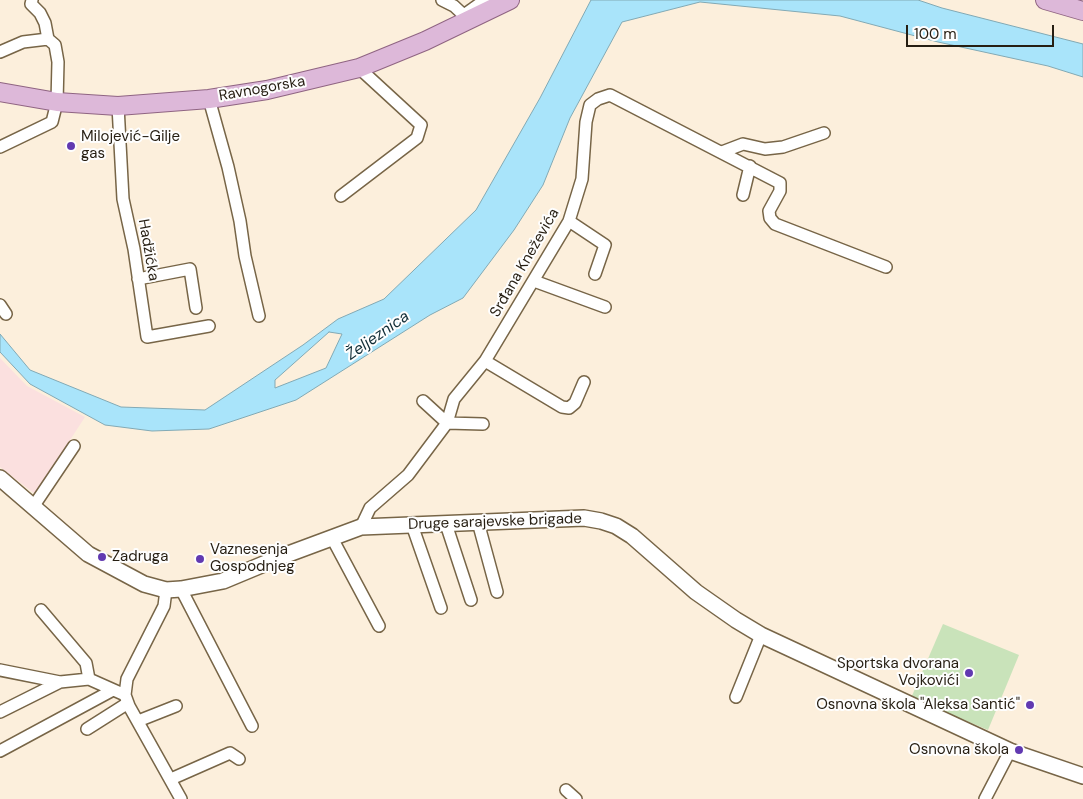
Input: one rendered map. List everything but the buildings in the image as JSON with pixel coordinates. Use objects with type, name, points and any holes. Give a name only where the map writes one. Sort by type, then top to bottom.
[{"type":"main road","name":"Ravnogorska","points":[[0,92],[57,102],[118,106],[209,99],[295,85],[359,68],[425,41],[467,17],[510,0]]},
{"type":"main road","points":[[1045,0],[1083,11]]},
{"type":"main road","name":"Druge sarajevske brigade","points":[[0,478],[88,554],[144,584],[174,590],[223,581],[361,527],[584,518],[601,521],[616,526],[640,542],[696,592],[761,635],[1010,751],[1083,776]]},
{"type":"street","points":[[0,147],[52,122],[57,102],[58,62],[55,45],[48,39],[45,23],[40,13],[31,4],[32,0]]},
{"type":"street","points":[[442,0],[454,6],[467,17],[485,0]]},
{"type":"street","points":[[0,52],[23,42],[48,39]]},
{"type":"street","points":[[341,196],[417,138],[421,124],[359,68]]},
{"type":"street","name":"Srđana Kneževića","points":[[361,527],[370,508],[408,475],[447,423],[454,400],[485,361],[569,221],[582,179],[586,122],[590,105],[598,99],[610,95],[780,183],[780,191],[769,211],[770,218],[774,224],[886,267]]},
{"type":"street","points":[[209,99],[228,167],[259,316]]},
{"type":"street","name":"Hadžićka","points":[[118,106],[123,200],[134,249],[148,337],[209,326]]},
{"type":"street","points":[[722,152],[743,144],[765,149],[783,147],[824,133]]},
{"type":"street","points":[[743,195],[750,166]]},
{"type":"street","points":[[569,221],[605,245],[595,274]]},
{"type":"street","points":[[138,279],[190,269],[196,308]]},
{"type":"street","points":[[534,281],[605,307]]},
{"type":"street","points":[[485,361],[562,407],[569,408],[575,403],[584,382]]},
{"type":"street","points":[[423,401],[447,423],[483,424]]},
{"type":"street","points":[[33,506],[74,446]]},
{"type":"street","points":[[478,522],[497,592]]},
{"type":"street","points":[[446,524],[470,600]]},
{"type":"street","points":[[412,525],[441,608]]},
{"type":"street","points":[[332,538],[379,626]]},
{"type":"street","points":[[87,729],[126,699],[127,679],[174,590],[252,726]]},
{"type":"street","points":[[40,610],[86,663],[89,679]]},
{"type":"street","points":[[736,697],[761,635]]},
{"type":"street","points":[[0,670],[60,682],[89,679],[113,690],[126,699],[181,799]]},
{"type":"street","points":[[0,712],[60,682]]},
{"type":"street","points":[[0,751],[113,690]]},
{"type":"street","points":[[138,721],[176,706]]},
{"type":"street","points":[[985,799],[1010,751]]},
{"type":"street","points":[[171,779],[230,754],[239,759]]},
{"type":"street","points":[[566,790],[576,799]]},
{"type":"shaded area","points":[[0,358],[27,386],[85,417],[35,494],[0,467]]},
{"type":"green space","points":[[943,624],[1019,655],[988,730],[911,698]]},
{"type":"water","name":"Željeznica","points":[[591,0],[918,0],[942,8],[1083,44],[1083,77],[1048,66],[938,42],[840,16],[700,2],[622,22],[570,118],[543,185],[514,230],[463,298],[430,315],[296,400],[209,429],[152,431],[105,425],[30,384],[0,352],[0,334],[30,370],[121,407],[205,410],[303,345],[338,319],[384,299],[476,210],[540,98]],"holes":[[[329,332],[342,334],[326,368],[275,388],[275,380]]]},
{"type":"place","name":"Milojević-Gilje gas","points":[[71,146]]},
{"type":"place","name":"Zadruga","points":[[102,557]]},
{"type":"place","name":"Vaznesenja Gospodnjeg","points":[[200,559]]},
{"type":"place","name":"Sportska dvorana Vojkovići","points":[[969,673]]},
{"type":"place","name":"Osnovna škola \"Aleksa Santić\"","points":[[1030,705]]},
{"type":"place","name":"Osnovna škola","points":[[1019,750]]}]
